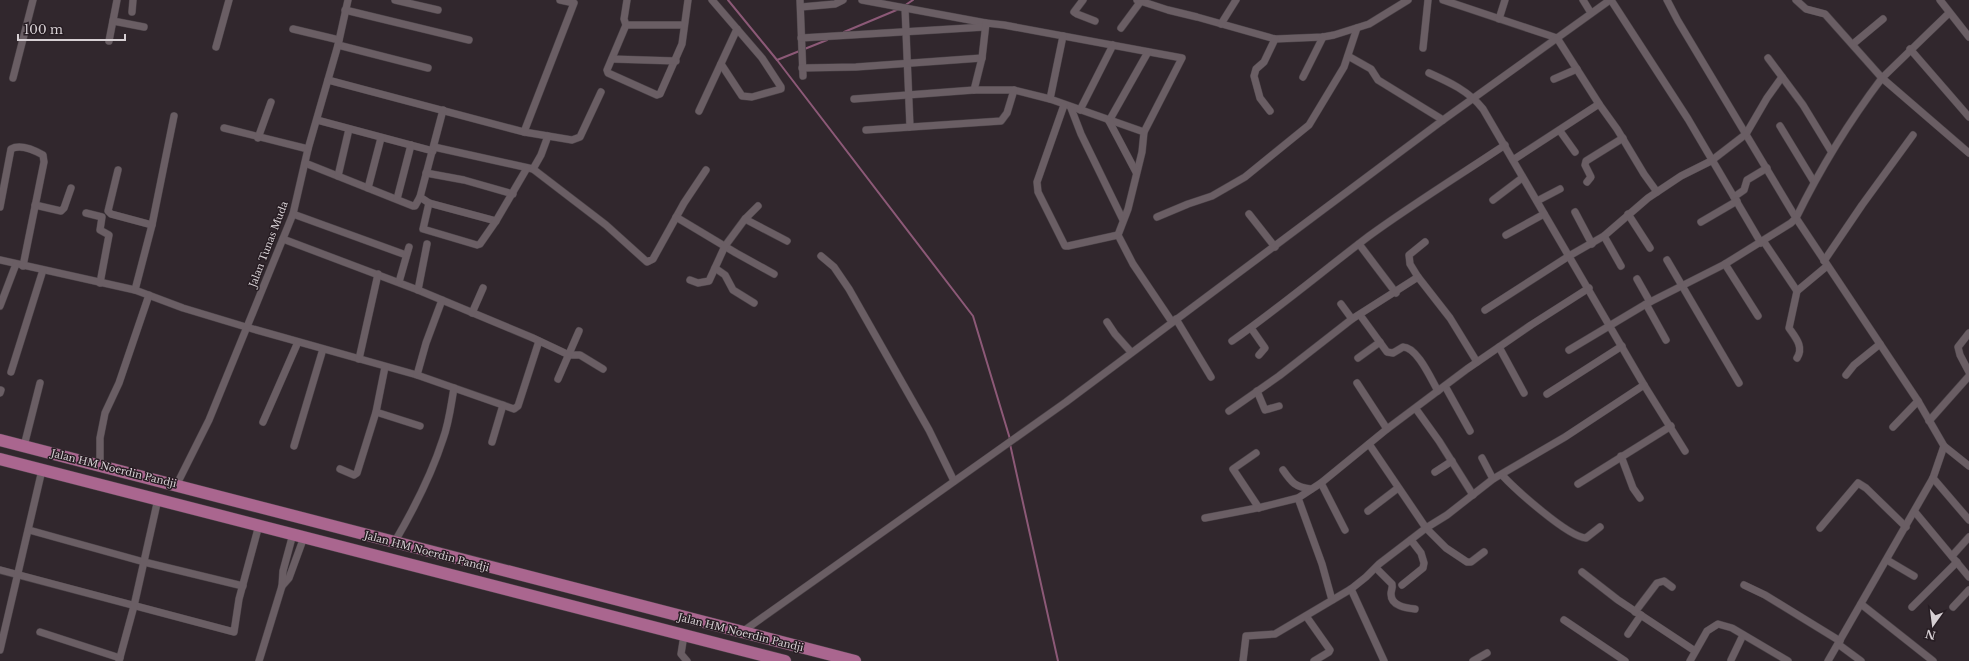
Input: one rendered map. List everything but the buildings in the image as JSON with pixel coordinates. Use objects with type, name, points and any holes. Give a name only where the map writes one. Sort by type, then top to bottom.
[{"type":"main road","name":"Jalan HM Noerdin Pandji","points":[[0,440],[177,484],[394,543],[855,661]]},
{"type":"main road","name":"Jalan HM Noerdin Pandji","points":[[0,459],[785,661]]},
{"type":"street","points":[[13,78],[33,0]]},
{"type":"street","points":[[110,41],[117,0]]},
{"type":"street","points":[[132,12],[133,0]]},
{"type":"street","points":[[216,47],[229,0]]},
{"type":"street","name":"Jalan Tunas Muda","points":[[177,484],[209,420],[292,214],[308,150],[339,42],[348,0]]},
{"type":"street","points":[[395,0],[438,10]]},
{"type":"street","points":[[524,132],[574,3],[560,0]]},
{"type":"street","points":[[627,0],[624,19],[626,25],[607,70],[608,73],[657,95],[660,94],[676,61],[682,44],[688,0]]},
{"type":"street","points":[[712,0],[762,58],[781,89],[752,97],[742,96],[721,64]]},
{"type":"street","points":[[803,76],[801,3],[835,4],[843,0]]},
{"type":"street","points":[[862,0],[903,7],[986,25]]},
{"type":"street","points":[[1083,0],[1074,12],[1095,21]]},
{"type":"street","points":[[1221,24],[1236,0]]},
{"type":"street","points":[[1121,28],[1139,1],[1275,38],[1323,37],[1370,24],[1408,0]]},
{"type":"street","points":[[1423,48],[1428,0]]},
{"type":"street","points":[[1444,0],[1459,2],[1556,38],[1657,192]]},
{"type":"street","points":[[1499,18],[1505,0]]},
{"type":"street","points":[[1584,0],[1591,14]]},
{"type":"street","points":[[742,632],[1029,428],[1443,120],[1610,0],[1688,119],[1711,161],[1762,242],[1797,291]]},
{"type":"street","points":[[1667,0],[1678,21],[1825,264],[1918,401],[1944,446],[1969,466]]},
{"type":"street","points":[[1796,0],[1806,10],[1825,14],[1882,78],[1931,122],[1969,153]]},
{"type":"street","points":[[1940,0],[1969,37]]},
{"type":"street","points":[[903,7],[906,31],[910,127]]},
{"type":"street","points":[[345,10],[469,40]]},
{"type":"street","points":[[1569,350],[1648,303],[1682,288],[1725,264],[1788,226],[1796,218],[1831,151],[1856,112],[1882,78],[1910,49],[1949,13]]},
{"type":"street","points":[[1853,44],[1883,20]]},
{"type":"street","points":[[113,22],[144,27]]},
{"type":"street","points":[[626,25],[684,25]]},
{"type":"street","points":[[974,90],[982,58],[986,25]]},
{"type":"street","points":[[801,38],[1004,25],[1182,58],[1144,132],[1142,152],[1118,235],[1133,264],[1174,321],[1211,377]]},
{"type":"street","points":[[293,28],[428,68]]},
{"type":"street","points":[[1157,217],[1212,196],[1255,171],[1309,125],[1344,67],[1357,28]]},
{"type":"street","points":[[699,111],[737,29]]},
{"type":"street","points":[[1050,99],[1063,36]]},
{"type":"street","points":[[1303,77],[1323,37]]},
{"type":"street","points":[[1270,111],[1260,98],[1254,76],[1256,69],[1264,62],[1275,38]]},
{"type":"street","points":[[1080,110],[1113,45]]},
{"type":"street","points":[[1910,49],[1969,117]]},
{"type":"street","points":[[1109,121],[1148,52]]},
{"type":"street","points":[[1348,56],[1371,69],[1378,80],[1443,120]]},
{"type":"street","points":[[802,68],[856,67],[982,58]]},
{"type":"street","points":[[1768,58],[1803,105],[1831,151]]},
{"type":"street","points":[[612,59],[676,61]]},
{"type":"street","points":[[1554,79],[1577,69]]},
{"type":"street","points":[[1429,73],[1451,83],[1475,98],[1505,145],[1522,178],[1589,288],[1644,385],[1671,426],[1685,451]]},
{"type":"street","points":[[1485,310],[1604,236],[1628,214],[1657,192],[1681,176],[1711,161],[1746,134],[1767,98],[1782,77]]},
{"type":"street","points":[[328,80],[524,132],[572,140],[580,137],[601,92]]},
{"type":"street","points":[[854,98],[908,96],[974,90],[1014,90],[1050,99],[1109,121],[1144,132]]},
{"type":"street","points":[[866,130],[1001,121],[1007,113],[1014,90]]},
{"type":"street","points":[[258,138],[271,102]]},
{"type":"street","points":[[1513,160],[1560,131],[1599,104]]},
{"type":"street","points":[[1067,106],[1123,220]]},
{"type":"street","points":[[1067,106],[1037,182],[1038,192],[1065,246],[1118,235]]},
{"type":"street","points":[[305,163],[415,206],[420,197],[443,110]]},
{"type":"street","points":[[135,290],[152,225],[174,116]]},
{"type":"street","points":[[317,120],[411,145],[530,169],[606,226],[645,261],[650,262],[706,170]]},
{"type":"street","points":[[1109,121],[1136,172]]},
{"type":"street","points":[[1780,126],[1814,182]]},
{"type":"street","points":[[224,128],[308,150]]},
{"type":"street","points":[[338,176],[349,129]]},
{"type":"street","points":[[1560,131],[1574,152]]},
{"type":"street","points":[[1797,358],[1801,346],[1789,328],[1797,291],[1825,264],[1862,205],[1913,135]]},
{"type":"street","points":[[429,203],[424,229],[477,245],[480,244],[541,155],[548,136]]},
{"type":"street","points":[[368,188],[381,138]]},
{"type":"street","points":[[1587,182],[1591,177],[1585,165],[1586,160],[1623,138]]},
{"type":"street","points":[[397,199],[411,145]]},
{"type":"street","points":[[1232,341],[1394,218],[1505,145]]},
{"type":"street","points":[[0,207],[11,149],[15,147],[35,150],[43,155],[44,162],[24,266]]},
{"type":"street","points":[[1701,222],[1736,199],[1744,190],[1747,180],[1768,168]]},
{"type":"street","points":[[118,170],[108,211],[111,214],[152,225]]},
{"type":"street","points":[[426,174],[464,180],[513,194]]},
{"type":"street","points":[[1494,200],[1522,178]]},
{"type":"street","points":[[35,205],[61,210],[64,208],[71,188]]},
{"type":"street","points":[[1537,201],[1560,188]]},
{"type":"street","points":[[420,197],[429,203],[496,221]]},
{"type":"street","points":[[690,280],[706,282],[709,280],[725,246],[745,219],[758,206]]},
{"type":"street","points":[[1575,212],[1592,244]]},
{"type":"street","points":[[86,213],[102,217],[100,230],[109,235],[100,283]]},
{"type":"street","points":[[292,214],[406,255]]},
{"type":"street","points":[[1249,214],[1274,247]]},
{"type":"street","points":[[1506,235],[1544,214]]},
{"type":"street","points":[[1628,214],[1650,248]]},
{"type":"street","points":[[676,217],[774,274]]},
{"type":"street","points":[[745,219],[787,241]]},
{"type":"street","points":[[1604,236],[1621,266]]},
{"type":"street","points":[[283,239],[399,282],[539,341],[568,355],[580,355],[603,369]]},
{"type":"street","points":[[1425,242],[1412,251],[1408,257],[1418,277],[1450,318],[1477,362]]},
{"type":"street","points":[[418,290],[428,244]]},
{"type":"street","points":[[1359,244],[1396,293]]},
{"type":"street","points":[[399,282],[409,247]]},
{"type":"street","points":[[821,256],[834,266],[849,289],[929,430],[954,481]]},
{"type":"street","points":[[0,260],[135,290],[246,327],[417,375],[513,409],[517,408],[539,341]]},
{"type":"street","points":[[1667,260],[1739,384]]},
{"type":"street","points":[[0,306],[16,264]]},
{"type":"street","points":[[1725,264],[1758,316]]},
{"type":"street","points":[[715,268],[725,275],[733,290],[754,303]]},
{"type":"street","points":[[12,372],[43,270]]},
{"type":"street","points":[[359,359],[378,274]]},
{"type":"street","points":[[1229,411],[1279,376],[1352,319],[1360,316],[1418,277]]},
{"type":"street","points":[[1637,279],[1666,340]]},
{"type":"street","points":[[472,313],[483,288]]},
{"type":"street","points":[[1205,518],[1259,508],[1298,498],[1321,483],[1387,428],[1416,409],[1499,346],[1589,288]]},
{"type":"street","points":[[100,465],[100,438],[105,413],[119,383],[149,295]]},
{"type":"street","points":[[417,375],[426,343],[442,300]]},
{"type":"street","points":[[1341,304],[1352,319]]},
{"type":"street","points":[[1360,316],[1388,353],[1394,353],[1403,347],[1411,349],[1417,356],[1438,391]]},
{"type":"street","points":[[1107,322],[1115,334],[1131,352]]},
{"type":"street","points":[[1251,328],[1265,348],[1259,355]]},
{"type":"street","points":[[558,379],[579,331]]},
{"type":"street","points":[[1969,333],[1958,347],[1960,356],[1969,372]]},
{"type":"street","points":[[263,422],[298,342]]},
{"type":"street","points":[[1358,358],[1380,342]]},
{"type":"street","points":[[1846,374],[1854,365],[1880,344]]},
{"type":"street","points":[[1499,346],[1524,393]]},
{"type":"street","points":[[1547,394],[1622,346]]},
{"type":"street","points":[[294,446],[323,349]]},
{"type":"street","points":[[340,469],[354,475],[358,473],[376,412],[385,367]]},
{"type":"street","points":[[1929,421],[1969,376]]},
{"type":"street","points":[[24,446],[40,383]]},
{"type":"street","points":[[1356,383],[1387,428]]},
{"type":"street","points":[[1963,383],[1969,389]]},
{"type":"street","points":[[1243,661],[1246,636],[1275,634],[1332,600],[1351,588],[1426,528],[1447,515],[1494,479],[1565,437],[1644,385]]},
{"type":"street","points":[[1445,386],[1470,431]]},
{"type":"street","points":[[394,543],[419,500],[444,438],[454,388]]},
{"type":"street","points":[[1257,391],[1266,410],[1279,406]]},
{"type":"street","points":[[1893,427],[1918,401]]},
{"type":"street","points":[[492,442],[503,405]]},
{"type":"street","points":[[1416,409],[1452,461],[1473,495]]},
{"type":"street","points":[[376,412],[420,426]]},
{"type":"street","points":[[1578,484],[1671,426]]},
{"type":"street","points":[[1369,444],[1426,528],[1446,548],[1467,562],[1471,562],[1484,552]]},
{"type":"street","points":[[1828,661],[1915,512],[1933,478],[1944,446]]},
{"type":"street","points":[[1256,453],[1233,469],[1259,508]]},
{"type":"street","points":[[1621,456],[1633,488],[1640,498]]},
{"type":"street","points":[[1482,458],[1494,479]]},
{"type":"street","points":[[1436,472],[1452,461]]},
{"type":"street","points":[[0,650],[42,470]]},
{"type":"street","points":[[1283,470],[1290,481],[1299,487],[1311,489]]},
{"type":"street","points":[[1502,475],[1540,510],[1577,536],[1586,538],[1600,528]]},
{"type":"street","points":[[1933,478],[1969,520]]},
{"type":"street","points":[[1321,483],[1346,530]]},
{"type":"street","points":[[1820,528],[1858,483],[1866,488],[1906,527]]},
{"type":"street","points":[[1368,511],[1398,488]]},
{"type":"street","points":[[1298,498],[1322,564],[1332,600]]},
{"type":"street","points":[[40,632],[119,659],[134,606],[158,499]]},
{"type":"street","points":[[1915,512],[1969,577]]},
{"type":"street","points":[[0,570],[234,632],[243,586],[259,525]]},
{"type":"street","points":[[28,530],[144,562],[243,586]]},
{"type":"street","points":[[282,586],[289,578],[298,535]]},
{"type":"street","points":[[259,661],[282,586],[283,571],[298,535]]},
{"type":"street","points":[[1952,556],[1969,536]]},
{"type":"street","points":[[1402,584],[1422,568],[1424,563],[1420,553],[1411,540]]},
{"type":"street","points":[[1887,560],[1914,576]]},
{"type":"street","points":[[1912,608],[1957,562]]},
{"type":"street","points":[[1376,568],[1392,584],[1391,595],[1400,607],[1415,609]]},
{"type":"street","points":[[1582,572],[1638,613],[1695,651]]},
{"type":"street","points":[[1628,634],[1638,613],[1657,583],[1664,581],[1672,587]]},
{"type":"street","points":[[1744,585],[1765,595],[1839,642],[1861,661]]},
{"type":"street","points":[[1351,588],[1384,661]]},
{"type":"street","points":[[1953,607],[1969,590]]},
{"type":"street","points":[[1861,604],[1933,661]]},
{"type":"street","points":[[0,614],[8,616]]},
{"type":"street","points":[[1306,616],[1330,650],[1314,661]]},
{"type":"street","points":[[1564,620],[1625,661]]},
{"type":"street","points":[[1690,661],[1707,631],[1715,624],[1723,625],[1743,635],[1788,661]]},
{"type":"street","points":[[1730,660],[1743,635]]},
{"type":"street","points":[[684,636],[681,654],[687,661]]},
{"type":"street","points":[[1473,661],[1487,653]]},
{"type":"waterway","points":[[728,0],[777,60],[973,316],[1010,439]]},
{"type":"waterway","points":[[904,6],[913,0]]},
{"type":"waterway","points":[[844,32],[899,9]]},
{"type":"waterway","points":[[777,60],[827,40]]},
{"type":"waterway","points":[[1010,444],[1058,661]]}]
